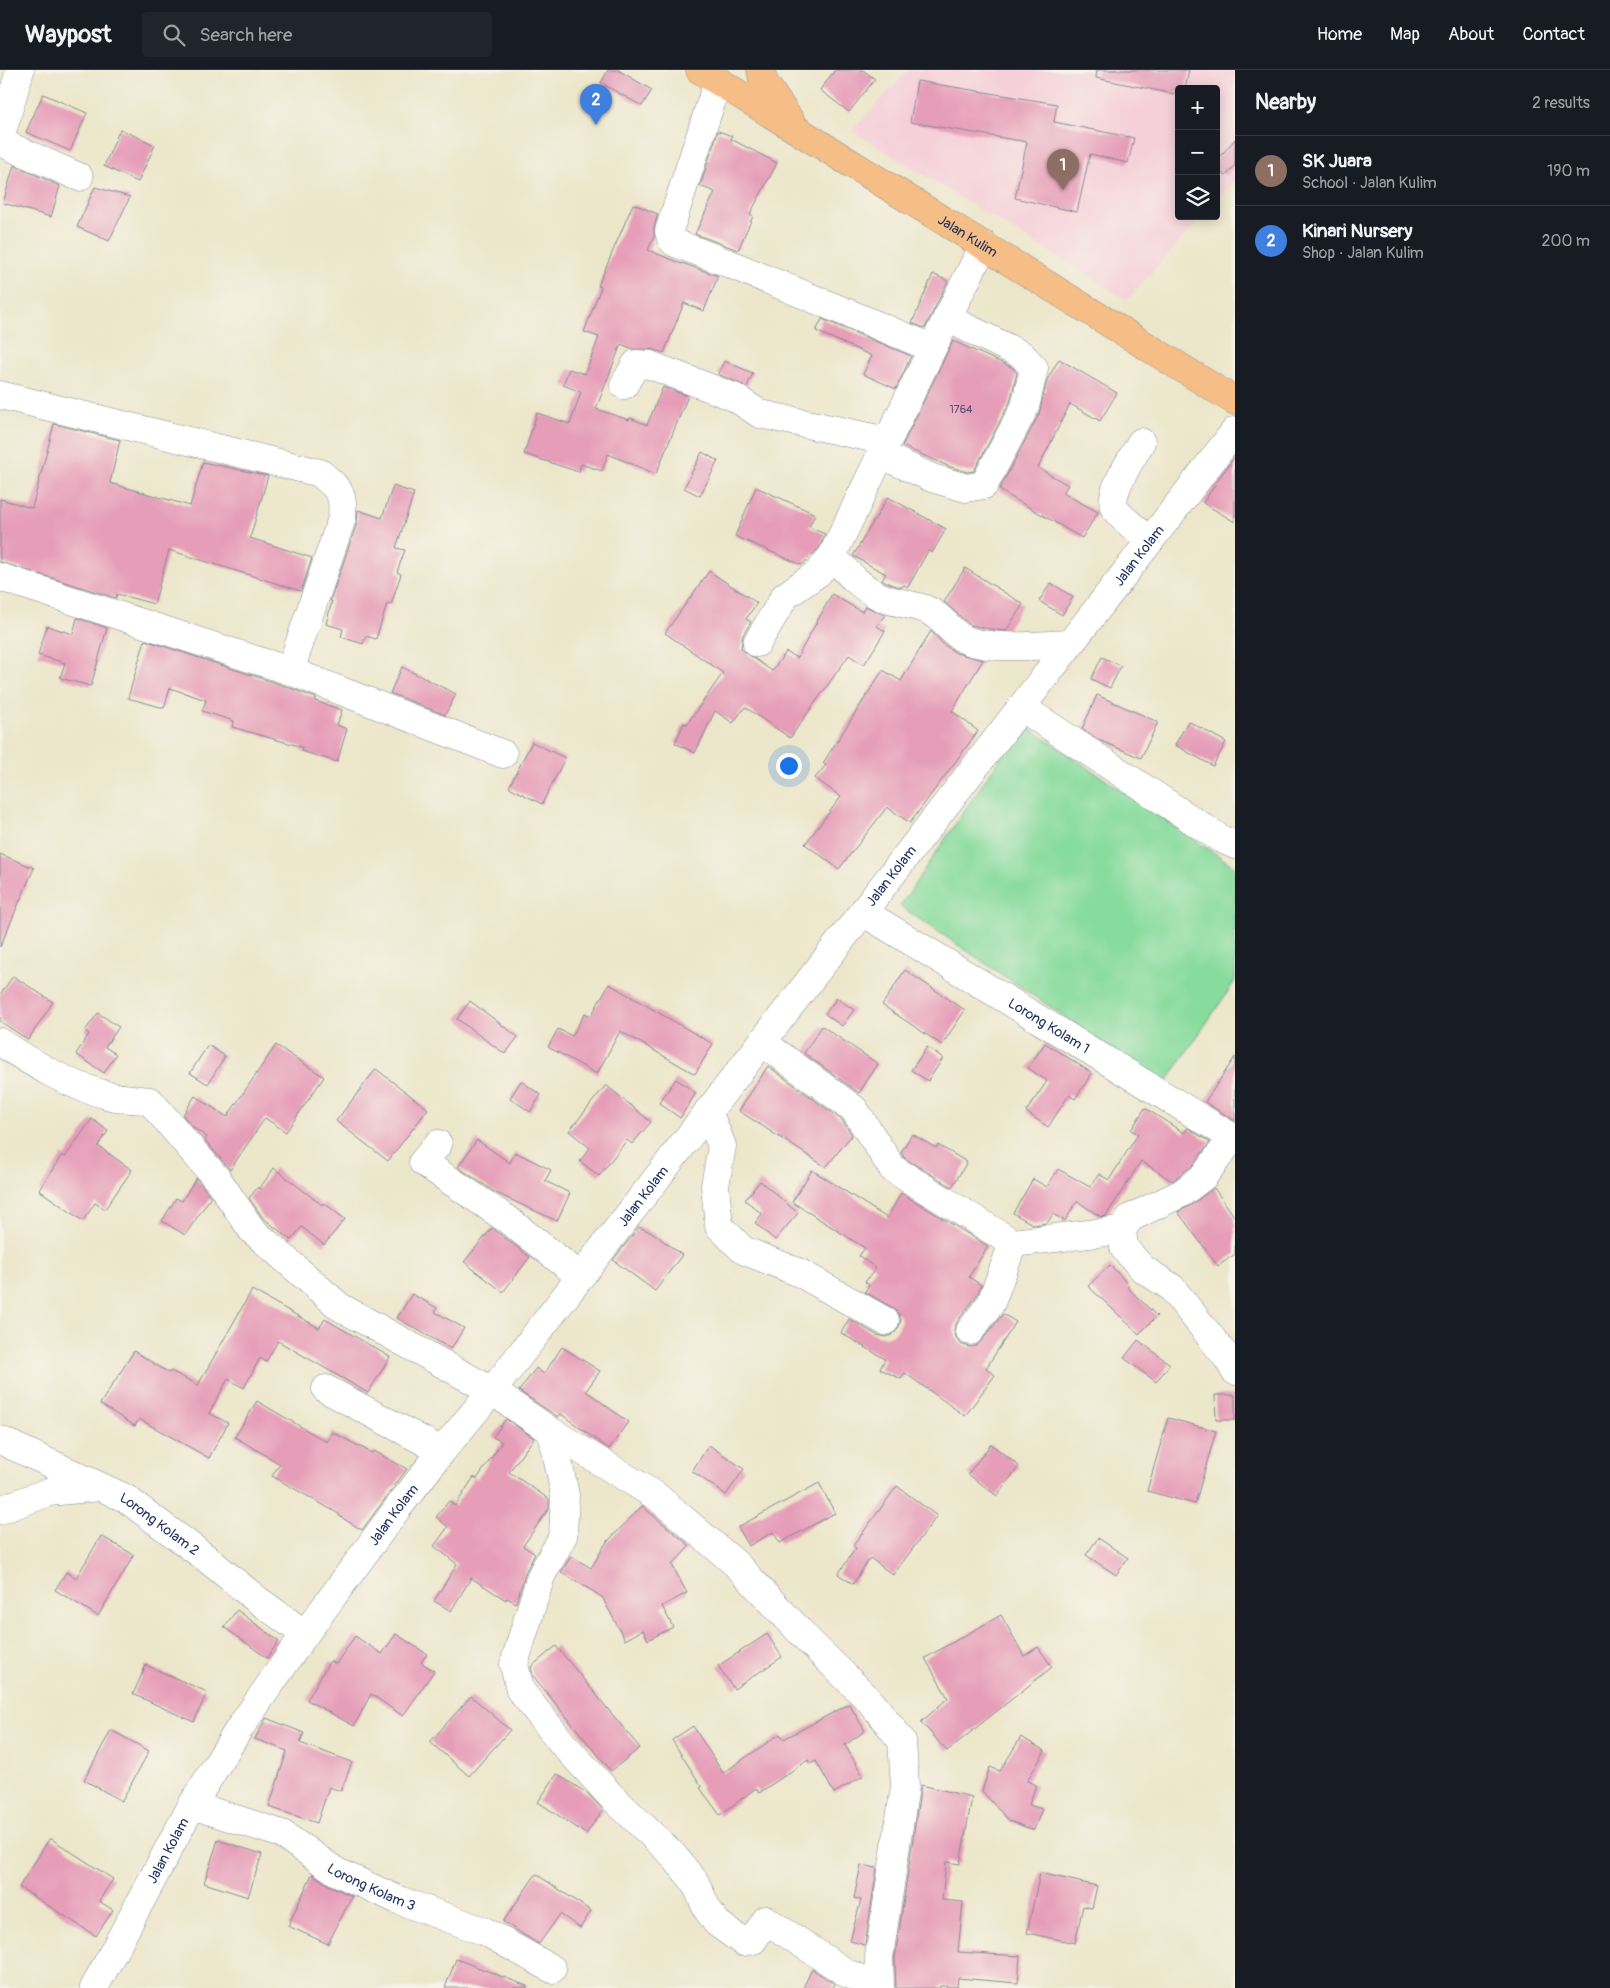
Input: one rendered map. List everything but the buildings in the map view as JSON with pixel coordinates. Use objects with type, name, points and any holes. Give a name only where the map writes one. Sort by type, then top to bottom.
[{"type":"main road","points":[[761,70],[763,81],[796,130]]},
{"type":"main road","name":"Jalan Kulim","points":[[709,76],[1235,401]]},
{"type":"street","points":[[20,70],[1,134],[79,176]]},
{"type":"street","points":[[709,76],[670,231],[671,239],[675,243],[932,348]]},
{"type":"street","points":[[757,643],[785,596],[818,573],[832,556],[984,245]]},
{"type":"street","points":[[624,385],[636,364],[650,365],[734,397],[760,414],[884,448],[932,478],[966,488],[984,484],[1025,407],[1034,368],[1022,355],[947,318]]},
{"type":"street","points":[[0,395],[320,473],[337,488],[344,499],[342,518],[290,671]]},
{"type":"street","name":"Jalan Kolam","points":[[94,1988],[192,1805],[239,1729],[305,1634],[442,1451],[492,1391],[1235,431]]},
{"type":"street","points":[[1141,442],[1115,490],[1112,500],[1114,509],[1150,541]]},
{"type":"street","points":[[832,556],[858,584],[882,597],[940,616],[964,639],[991,646],[1070,644]]},
{"type":"street","points":[[0,578],[290,671],[503,754]]},
{"type":"street","points":[[1021,707],[1235,846]]},
{"type":"street","name":"Lorong Kolam 1","points":[[863,912],[1234,1138]]},
{"type":"street","points":[[0,1042],[79,1086],[108,1096],[150,1101],[218,1180],[252,1230],[340,1308],[492,1391],[552,1432],[656,1496],[736,1564],[808,1641],[871,1702],[902,1741],[905,1786],[880,1957],[880,1986],[848,1974],[766,1920],[753,1940],[742,1942],[717,1923],[707,1909],[695,1882],[672,1854],[612,1797],[563,1744],[520,1690],[514,1664],[541,1576],[563,1536],[565,1495],[552,1432]]},
{"type":"street","points":[[762,1042],[854,1109],[893,1169],[1013,1243],[1122,1230]]},
{"type":"street","points":[[708,1111],[722,1146],[715,1186],[719,1226],[743,1250],[800,1273],[885,1321]]},
{"type":"street","points":[[1234,1138],[1204,1176],[1182,1193],[1130,1218],[1122,1230],[1124,1248],[1143,1269],[1171,1287],[1228,1359],[1235,1371]]},
{"type":"street","points":[[438,1144],[423,1162],[508,1220],[580,1276]]},
{"type":"street","points":[[970,1332],[991,1303],[1013,1243]]},
{"type":"street","points":[[326,1389],[442,1451]]},
{"type":"street","name":"Lorong Kolam 2","points":[[0,1440],[125,1498],[305,1634]]},
{"type":"street","points":[[0,1510],[49,1492],[104,1487]]},
{"type":"street","name":"Lorong Kolam 3","points":[[192,1805],[282,1834],[337,1872],[396,1899],[486,1932],[552,1969]]},
{"type":"shaded area","points":[[908,70],[1235,70],[1235,179],[1220,196],[1220,85],[1175,85],[1175,220],[1198,220],[1127,300],[852,131]]},
{"type":"green space","points":[[1023,724],[1235,867],[1235,981],[1165,1084],[900,906]]},
{"type":"place","name":"Kinari Nursery","points":[[596,125]]},
{"type":"place","name":"SK Juara","points":[[1063,190]]}]
